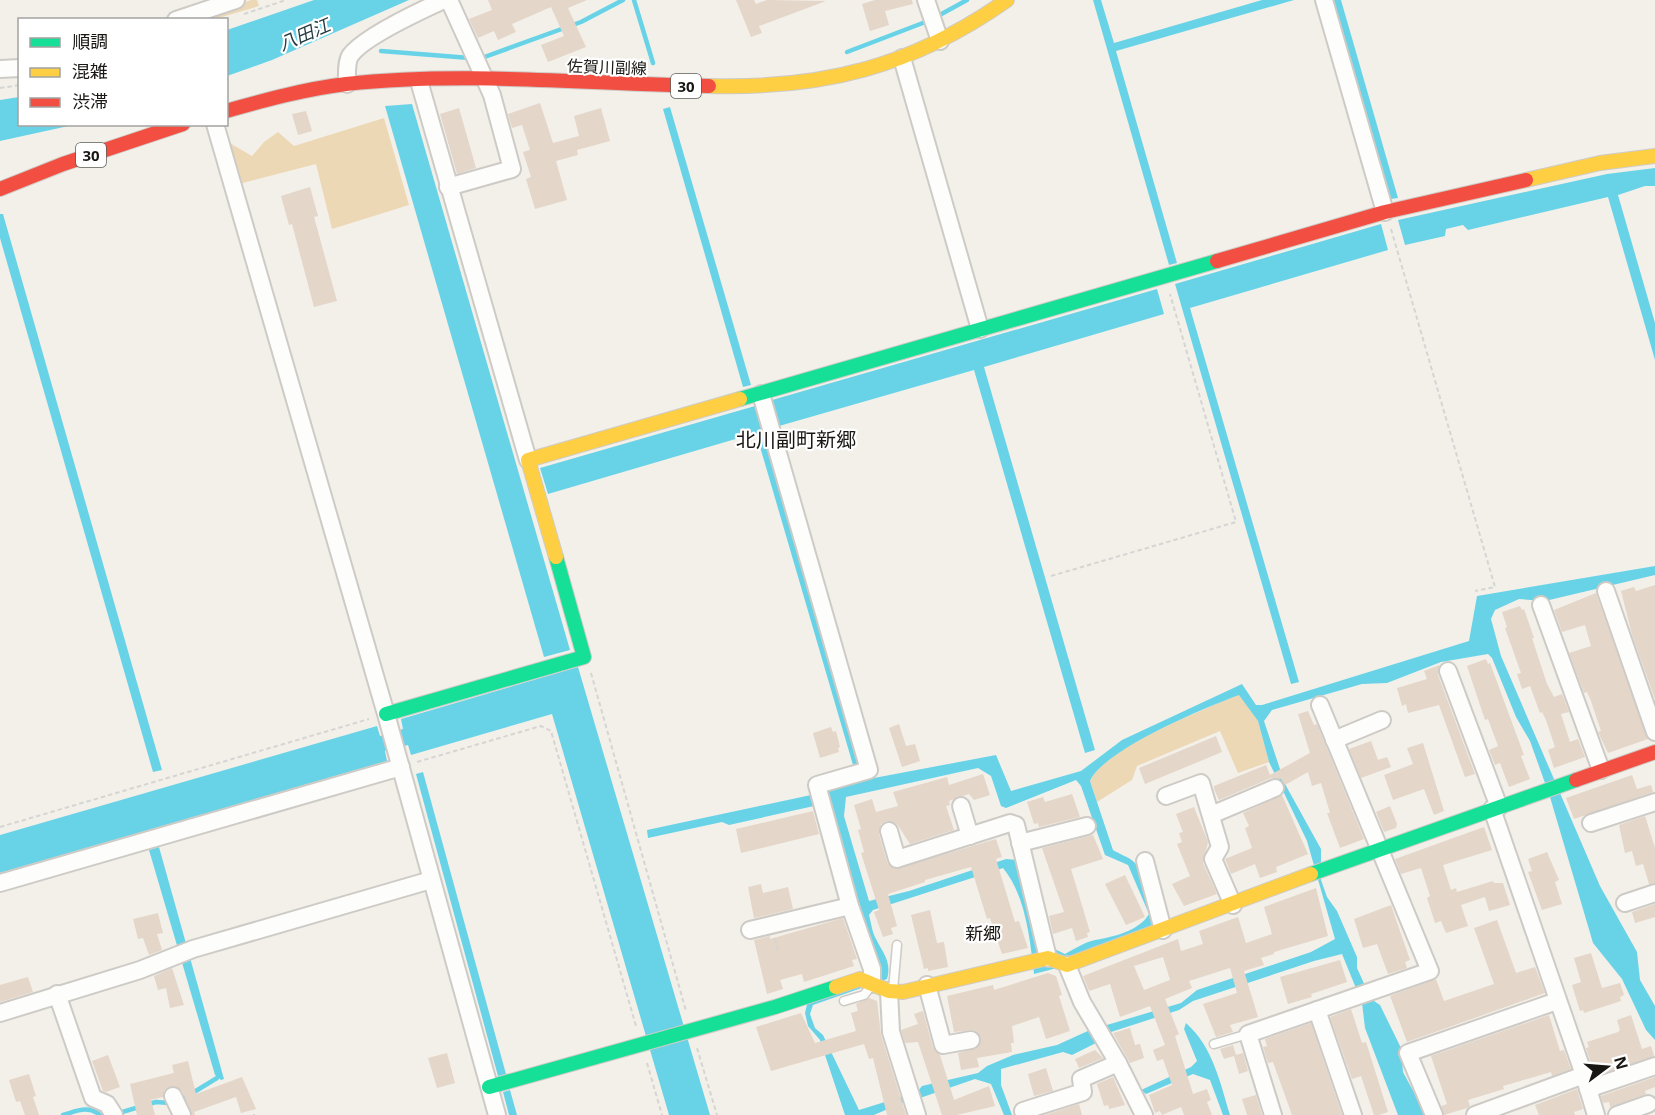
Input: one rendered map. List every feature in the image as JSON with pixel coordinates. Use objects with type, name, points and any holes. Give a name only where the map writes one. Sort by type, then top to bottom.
[{"type":"street","points":[[346,84],[348,59],[356,50],[408,17],[444,0]]},
{"type":"street","points":[[448,187],[512,169],[486,81],[449,0]]},
{"type":"street","name":"佐賀川副線","points":[[228,110],[295,92],[346,84],[486,81],[727,87],[812,82],[902,58],[932,20],[987,15],[1007,0]]},
{"type":"street","points":[[1323,0],[1385,212]]},
{"type":"street","points":[[186,18],[236,8]]},
{"type":"street","points":[[902,58],[980,329]]},
{"type":"street","points":[[0,69],[18,68]]},
{"type":"street","points":[[388,722],[584,657],[419,81]]},
{"type":"street","name":"30","points":[[0,189],[63,164],[177,126]]},
{"type":"street","points":[[216,126],[399,759],[497,1115]]},
{"type":"street","points":[[528,460],[1385,212],[1600,162],[1655,156]]},
{"type":"street","points":[[753,396],[868,770],[817,785],[850,906],[913,1102]]},
{"type":"street","points":[[1606,591],[1655,732]]},
{"type":"street","points":[[1541,605],[1600,770]]},
{"type":"street","points":[[1448,671],[1496,808],[1596,1115]]},
{"type":"street","points":[[1273,1115],[1248,1034],[1430,971],[1320,705]]},
{"type":"street","points":[[1334,740],[1382,720]]},
{"type":"street","points":[[489,1087],[641,1045],[860,979],[903,992],[1051,961],[1163,930],[1318,871],[1655,752]]},
{"type":"street","points":[[0,883],[399,759]]},
{"type":"street","points":[[1166,796],[1201,783],[1220,847],[1213,859],[1233,905]]},
{"type":"street","points":[[1211,815],[1275,788]]},
{"type":"street","points":[[1591,823],[1655,802]]},
{"type":"street","points":[[961,806],[970,836]]},
{"type":"street","points":[[889,831],[897,859],[1010,823],[1016,825],[1051,961],[1082,1002],[1101,1033],[1144,1115]]},
{"type":"street","points":[[1020,843],[1087,826]]},
{"type":"street","points":[[1145,861],[1163,930]]},
{"type":"street","points":[[0,1013],[140,970],[193,949],[431,880]]},
{"type":"street","points":[[1625,903],[1655,893]]},
{"type":"street","points":[[750,930],[850,906]]},
{"type":"street","points":[[927,986],[943,1046],[971,1040]]},
{"type":"street","points":[[57,994],[93,1098],[107,1104],[114,1115]]},
{"type":"street","points":[[1434,1115],[1408,1053],[1557,1001]]},
{"type":"street","points":[[1317,1010],[1353,1115]]},
{"type":"street","points":[[1023,1111],[1083,1092],[1081,1079],[1118,1063]]},
{"type":"street","points":[[1475,1115],[1586,1082],[1655,1066]]},
{"type":"street","points":[[173,1096],[183,1115]]},
{"type":"street","points":[[1617,1115],[1648,1104]]},
{"type":"lane","points":[[844,1001],[864,995],[877,985],[897,945]]},
{"type":"lane","points":[[1214,1044],[1248,1034]]},
{"type":"path","points":[[236,8],[286,0]]},
{"type":"path","points":[[0,88],[18,85]]},
{"type":"path","points":[[1385,212],[1495,587],[1475,591]]},
{"type":"path","points":[[1051,576],[1236,522],[1165,277]]},
{"type":"path","points":[[584,657],[685,1032],[717,1115]]},
{"type":"path","points":[[0,826],[388,722]]},
{"type":"path","points":[[399,759],[541,726],[551,731],[662,1115]]},
{"type":"shaded area","points":[[251,0],[257,0],[259,6],[218,18],[197,18]]},
{"type":"shaded area","points":[[384,118],[409,205],[332,229],[316,164],[239,184],[228,142],[252,156],[264,142],[278,132],[294,146]]},
{"type":"shaded area","points":[[1239,694],[1258,721],[1269,762],[1238,773],[1220,731],[1137,766],[1132,780],[1097,802],[1090,781],[1099,768],[1115,755],[1157,731]]},
{"type":"water","name":"八田江","points":[[314,0],[409,0],[272,60],[228,76],[228,30]]},
{"type":"water","points":[[1093,0],[1101,0],[1114,43],[1262,0],[1294,0],[1116,51],[1177,263],[1169,265]]},
{"type":"water","points":[[1333,0],[1341,0],[1398,198],[1391,199]]},
{"type":"water","points":[[18,97],[18,126],[68,126],[0,141],[0,100]]},
{"type":"water","points":[[412,104],[570,650],[544,657],[385,106]]},
{"type":"water","points":[[670,107],[751,385],[743,387],[663,109]]},
{"type":"water","points":[[1655,168],[1655,186],[1645,186],[1618,195],[1655,323],[1655,360],[1608,197],[1468,230],[1463,225],[1446,229],[1445,236],[1405,245],[1398,220],[1607,174]]},
{"type":"water","points":[[0,214],[3,214],[162,770],[153,772],[0,238]]},
{"type":"water","points":[[1381,224],[1388,250],[1190,308],[1299,682],[1291,684],[1175,284]]},
{"type":"water","points":[[1157,289],[1164,314],[984,367],[1095,750],[1085,753],[974,370],[779,426],[772,400]]},
{"type":"water","points":[[755,406],[859,763],[853,765],[756,433],[548,494],[540,468]]},
{"type":"water","points":[[1655,566],[1655,575],[1545,601],[1519,599],[1495,610],[1491,619],[1501,656],[1600,886],[1637,952],[1640,980],[1655,1006],[1655,1040],[1646,1030],[1622,979],[1593,943],[1550,797],[1530,741],[1516,717],[1492,658],[1488,654],[1441,662],[1387,683],[1362,684],[1272,710],[1264,721],[1285,784],[1321,849],[1321,880],[1327,897],[1337,911],[1357,957],[1357,968],[1371,999],[1380,1005],[1401,1048],[1403,1072],[1426,1115],[1398,1115],[1365,1028],[1362,1003],[1342,954],[1193,1001],[1179,1010],[1108,1033],[1098,1038],[1096,1043],[1072,1055],[1063,1052],[1001,1069],[1001,1085],[1012,1115],[1004,1115],[991,1084],[975,1079],[920,1098],[918,1096],[874,1115],[845,1115],[820,1040],[808,1026],[805,1013],[808,1000],[858,987],[870,950],[826,791],[874,778],[996,755],[1011,791],[1081,771],[1122,740],[1242,684],[1256,705],[1262,705],[1469,641],[1477,596]],"holes":[[[1239,695],[1258,721],[1269,762],[1307,841],[1335,939],[1311,952],[1197,990],[1181,1003],[1090,1030],[1057,1045],[1013,1055],[987,1066],[978,1073],[922,1086],[917,1092],[859,1110],[823,1035],[815,1028],[810,1014],[813,1005],[887,979],[888,963],[875,936],[869,915],[873,910],[1003,868],[1011,879],[1022,905],[1034,974],[1057,968],[1152,927],[1151,902],[1147,883],[1132,860],[1113,850],[1090,781],[1099,769],[1114,756],[1134,743],[1181,719]],[[978,768],[991,776],[1001,806],[1006,808],[1076,780],[1081,786],[1105,855],[1128,865],[1149,914],[1145,920],[1125,932],[1087,942],[1065,954],[1040,942],[1018,860],[1006,859],[909,891],[869,901],[844,816],[846,797]]]},
{"type":"water","points":[[578,667],[710,1115],[669,1115],[552,714],[411,755],[408,745],[385,751],[387,761],[0,873],[0,835],[377,726],[380,736],[403,729],[401,719]]},
{"type":"water","points":[[423,772],[506,1074],[498,1076],[416,774]]},
{"type":"water","points":[[811,795],[814,806],[729,825],[722,822],[648,838],[647,830]]},
{"type":"water","points":[[159,847],[224,1079],[221,1080],[215,1075],[149,850]]},
{"type":"water","points":[[1186,1023],[1195,1032],[1209,1054],[1230,1115],[1223,1115],[1210,1080],[1193,1074],[1146,1094],[1141,1090],[1191,1067],[1197,1061],[1184,1029]]},
{"type":"water","points":[[510,1090],[517,1115],[509,1115],[503,1092]]},
{"type":"building","points":[[488,0],[587,0],[568,8],[586,47],[548,62],[541,45],[564,36],[551,7],[512,24],[516,32],[498,40],[494,31],[478,38],[469,19],[492,10]]},
{"type":"building","points":[[736,0],[754,0],[756,4],[767,0],[826,1],[759,26],[762,33],[751,37]]},
{"type":"building","points":[[875,0],[912,0],[913,4],[885,11],[889,25],[870,31],[862,4]]},
{"type":"building","points":[[540,103],[553,143],[579,136],[574,116],[601,108],[610,141],[577,150],[578,155],[556,161],[567,200],[535,209],[526,179],[531,177],[523,152],[530,150],[522,125],[512,128],[508,114]]},
{"type":"building","points":[[459,108],[476,168],[457,174],[440,114]]},
{"type":"building","points":[[306,111],[312,131],[298,135],[292,114]]},
{"type":"building","points":[[310,187],[318,216],[314,217],[337,301],[314,307],[292,224],[289,225],[281,196]]},
{"type":"building","points":[[1655,585],[1655,699],[1632,635],[1621,591],[1634,587],[1636,591]]},
{"type":"building","points":[[1596,593],[1648,739],[1608,753],[1598,732],[1601,731],[1591,701],[1587,692],[1584,693],[1569,653],[1591,646],[1585,625],[1562,632],[1554,610]]},
{"type":"building","points":[[1520,606],[1522,610],[1524,609],[1547,684],[1554,697],[1562,694],[1569,712],[1561,714],[1570,742],[1578,739],[1585,757],[1554,768],[1548,750],[1555,747],[1546,720],[1542,712],[1540,713],[1530,686],[1522,689],[1517,674],[1521,673],[1505,628],[1507,627],[1502,612]]},
{"type":"building","points":[[1486,659],[1488,664],[1490,663],[1524,755],[1521,756],[1530,779],[1509,787],[1500,763],[1495,765],[1489,750],[1498,746],[1488,719],[1485,720],[1467,666]]},
{"type":"building","points":[[1439,665],[1438,675],[1475,774],[1465,777],[1439,705],[1408,713],[1406,704],[1402,706],[1397,688],[1427,679],[1424,671]]},
{"type":"building","points":[[1308,711],[1314,725],[1317,724],[1364,839],[1340,848],[1327,813],[1330,813],[1321,783],[1312,786],[1308,772],[1285,785],[1281,779],[1271,778],[1219,800],[1214,789],[1214,786],[1266,765],[1270,775],[1310,753],[1298,714]]},
{"type":"building","points":[[899,724],[906,746],[915,744],[920,761],[902,767],[889,728]]},
{"type":"building","points":[[831,727],[833,732],[836,731],[839,752],[820,758],[813,733]]},
{"type":"building","points":[[1216,736],[1222,752],[1145,784],[1139,768]]},
{"type":"building","points":[[1371,741],[1378,760],[1387,757],[1391,767],[1361,778],[1349,749]]},
{"type":"building","points":[[1423,743],[1444,811],[1434,815],[1424,789],[1393,800],[1384,775],[1413,764],[1407,748]]},
{"type":"building","points":[[983,774],[990,795],[974,800],[969,794],[949,801],[950,805],[946,806],[954,830],[910,844],[897,824],[887,821],[881,824],[879,834],[887,862],[895,869],[996,839],[1002,857],[996,859],[1015,922],[1019,921],[1028,948],[1002,954],[990,918],[987,919],[971,867],[925,880],[925,882],[888,894],[897,926],[891,928],[893,934],[883,937],[874,912],[879,910],[861,853],[864,852],[858,830],[861,829],[854,805],[872,799],[876,812],[898,806],[893,792],[947,777],[949,785]]},
{"type":"building","points":[[1632,775],[1637,789],[1651,785],[1653,792],[1574,819],[1566,798]]},
{"type":"building","points":[[1072,794],[1080,817],[1039,827],[1038,823],[1034,824],[1027,802],[1043,797],[1045,802]]},
{"type":"building","points":[[1282,795],[1308,854],[1276,867],[1277,872],[1260,878],[1255,864],[1231,874],[1225,859],[1252,848],[1245,828],[1249,826],[1243,813]]},
{"type":"building","points":[[1390,806],[1397,824],[1396,828],[1384,832],[1376,812]]},
{"type":"building","points":[[1194,807],[1208,842],[1203,863],[1217,894],[1184,906],[1172,884],[1190,876],[1177,844],[1182,842],[1179,833],[1183,832],[1176,814]]},
{"type":"building","points":[[813,811],[819,834],[741,853],[736,829]]},
{"type":"building","points":[[1645,816],[1655,848],[1655,883],[1649,884],[1643,864],[1636,866],[1632,851],[1625,853],[1619,825]]},
{"type":"building","points":[[1484,827],[1492,850],[1443,865],[1451,890],[1456,888],[1457,892],[1493,881],[1503,883],[1510,905],[1489,911],[1485,897],[1461,905],[1468,926],[1446,933],[1441,921],[1435,923],[1427,898],[1430,896],[1421,868],[1401,874],[1395,859]]},
{"type":"building","points":[[1093,835],[1103,859],[1071,869],[1090,932],[1087,933],[1088,937],[1076,941],[1072,928],[1053,934],[1049,916],[1064,912],[1042,848]]},
{"type":"building","points":[[1547,852],[1559,880],[1555,882],[1562,904],[1542,910],[1528,872],[1532,871],[1528,859]]},
{"type":"building","points":[[1125,875],[1145,917],[1126,925],[1105,884]]},
{"type":"building","points":[[761,884],[763,893],[788,887],[793,909],[754,918],[748,887]]},
{"type":"building","points":[[1316,888],[1328,936],[1274,952],[1274,954],[1261,958],[1264,965],[1244,971],[1258,1017],[1230,1025],[1233,1032],[1216,1037],[1203,1004],[1237,993],[1230,968],[1189,981],[1192,988],[1165,999],[1179,1034],[1175,1036],[1193,1094],[1207,1089],[1211,1100],[1207,1102],[1212,1115],[1184,1115],[1181,1107],[1162,1115],[1160,1111],[1155,1113],[1149,1095],[1172,1085],[1163,1059],[1157,1061],[1153,1050],[1165,1045],[1150,1006],[1120,1017],[1110,984],[1089,991],[1083,976],[1178,939],[1181,951],[1203,944],[1199,931],[1238,917],[1246,943],[1272,934],[1264,907]],"holes":[[[1163,957],[1170,980],[1144,990],[1134,966]]]},
{"type":"building","points":[[1655,904],[1655,917],[1635,923],[1632,912]]},
{"type":"building","points":[[1391,905],[1410,960],[1405,962],[1407,968],[1388,974],[1377,944],[1363,948],[1354,919]]},
{"type":"building","points":[[930,910],[937,943],[944,942],[948,967],[928,971],[928,968],[924,969],[911,915]]},
{"type":"building","points":[[158,913],[163,933],[157,934],[162,950],[149,955],[143,938],[138,939],[133,919]]},
{"type":"building","points":[[843,918],[857,959],[852,960],[854,966],[804,982],[802,974],[780,980],[783,989],[767,994],[754,940],[770,936],[770,939]]},
{"type":"building","points":[[1497,920],[1516,973],[1535,967],[1545,993],[1407,1042],[1390,996],[1436,979],[1444,1001],[1494,984],[1474,928]]},
{"type":"building","points":[[1591,953],[1602,988],[1620,983],[1624,995],[1620,997],[1621,1001],[1584,1013],[1583,1010],[1580,1011],[1572,985],[1581,982],[1574,958]]},
{"type":"building","points":[[1340,960],[1347,982],[1311,994],[1312,997],[1288,1004],[1280,977]]},
{"type":"building","points":[[172,968],[184,1005],[170,1008],[166,988],[158,990],[154,976]]},
{"type":"building","points":[[1048,973],[1056,976],[1062,995],[1059,996],[1070,1031],[1046,1039],[1039,1017],[1012,1026],[1014,1043],[1011,1043],[1012,1052],[977,1058],[979,1067],[961,1070],[958,1053],[977,1048],[981,1038],[974,1030],[954,1032],[947,996],[993,985],[994,990]]},
{"type":"building","points":[[28,977],[33,992],[0,1002],[0,985]]},
{"type":"building","points":[[869,998],[877,1001],[881,1035],[906,1115],[887,1115],[873,1058],[869,1059],[864,1044],[771,1071],[756,1027],[801,1013],[815,1043],[856,1031],[851,1013],[858,1011],[856,1004]]},
{"type":"building","points":[[1351,1009],[1362,1043],[1366,1042],[1388,1112],[1379,1115],[1374,1115],[1361,1076],[1352,1079],[1330,1017]]},
{"type":"building","points":[[923,1011],[933,1048],[940,1055],[954,1100],[989,1086],[995,1106],[957,1115],[942,1115],[918,1042],[905,1043],[901,1030],[918,1024],[914,1014]]},
{"type":"building","points":[[1549,1015],[1560,1051],[1564,1050],[1571,1069],[1552,1076],[1551,1072],[1503,1086],[1504,1089],[1468,1100],[1470,1106],[1467,1108],[1444,1115],[1441,1106],[1447,1104],[1431,1056]]},
{"type":"building","points":[[1631,1015],[1642,1049],[1651,1046],[1654,1056],[1595,1076],[1586,1048],[1589,1047],[1587,1042],[1618,1032],[1620,1030],[1617,1020]]},
{"type":"building","points":[[1311,1023],[1342,1115],[1292,1115],[1273,1062],[1268,1063],[1263,1047],[1267,1046],[1265,1039]]},
{"type":"building","points":[[1130,1028],[1135,1045],[1140,1044],[1144,1058],[1130,1063],[1113,1033]]},
{"type":"building","points":[[1233,1045],[1236,1055],[1243,1053],[1248,1071],[1239,1074],[1234,1056],[1224,1059],[1220,1049]]},
{"type":"building","points":[[1095,1050],[1103,1058],[1079,1068],[1075,1059]]},
{"type":"building","points":[[447,1053],[455,1083],[437,1088],[428,1058]]},
{"type":"building","points":[[108,1055],[120,1087],[106,1092],[103,1091],[92,1061]]},
{"type":"building","points":[[188,1061],[196,1094],[242,1077],[256,1109],[241,1113],[236,1097],[194,1112],[195,1115],[192,1115],[182,1091],[173,1086],[165,1090],[163,1097],[151,1100],[155,1115],[137,1115],[130,1084],[174,1073],[172,1065]]},
{"type":"building","points":[[1046,1068],[1053,1091],[1034,1096],[1028,1074]]},
{"type":"building","points":[[29,1074],[39,1115],[25,1115],[20,1101],[16,1102],[9,1080]]},
{"type":"building","points":[[1113,1077],[1125,1105],[1109,1109],[1108,1105],[1104,1106],[1097,1084]]},
{"type":"building","points":[[1655,1077],[1655,1087],[1645,1091],[1646,1094],[1610,1107],[1609,1102],[1603,1103],[1601,1096]]},
{"type":"building","points":[[1577,1089],[1583,1109],[1574,1112],[1575,1115],[1539,1115],[1535,1105]]},
{"type":"building","points":[[1256,1095],[1262,1115],[1247,1115],[1242,1099]]},
{"type":"building","points":[[1079,1104],[1082,1115],[1045,1115]]},
{"type":"waterway","points":[[479,59],[581,22],[623,0]]},
{"type":"waterway","points":[[634,0],[653,63]]},
{"type":"waterway","points":[[936,17],[967,0]]},
{"type":"waterway","points":[[847,52],[928,21]]},
{"type":"waterway","points":[[381,51],[470,58]]},
{"type":"waterway","points":[[856,764],[861,782]]},
{"type":"waterway","points":[[181,1100],[217,1078]]},
{"type":"waterway","points":[[119,1113],[156,1102],[170,1103]]},
{"type":"waterway","points":[[63,1115],[87,1110],[100,1115]]},
{"type":"traffic: fast","points":[[740,399],[1217,261]]},
{"type":"traffic: fast","points":[[386,714],[584,657],[556,557]]},
{"type":"traffic: fast","points":[[1311,874],[1576,780]]},
{"type":"traffic: fast","points":[[489,1087],[775,1007],[836,987]]},
{"type":"traffic: slow","points":[[709,86],[790,83],[828,78],[865,69],[936,42],[972,23],[1007,0]]},
{"type":"traffic: slow","points":[[1526,180],[1600,163],[1655,156]]},
{"type":"traffic: slow","points":[[556,557],[528,460],[740,399]]},
{"type":"traffic: slow","points":[[836,987],[860,979],[889,991],[903,992],[1048,958],[1067,965],[1311,874]]},
{"type":"traffic: jam","points":[[228,110],[315,89],[391,80],[482,78],[709,86]]},
{"type":"traffic: jam","points":[[0,189],[63,164],[177,126]]},
{"type":"traffic: jam","points":[[1217,261],[1385,212],[1526,180]]},
{"type":"traffic: jam","points":[[1576,780],[1655,752]]},
{"type":"district","name":"北川副町新郷","points":[[796,439]]},
{"type":"district","name":"新郷","points":[[983,933]]}]
